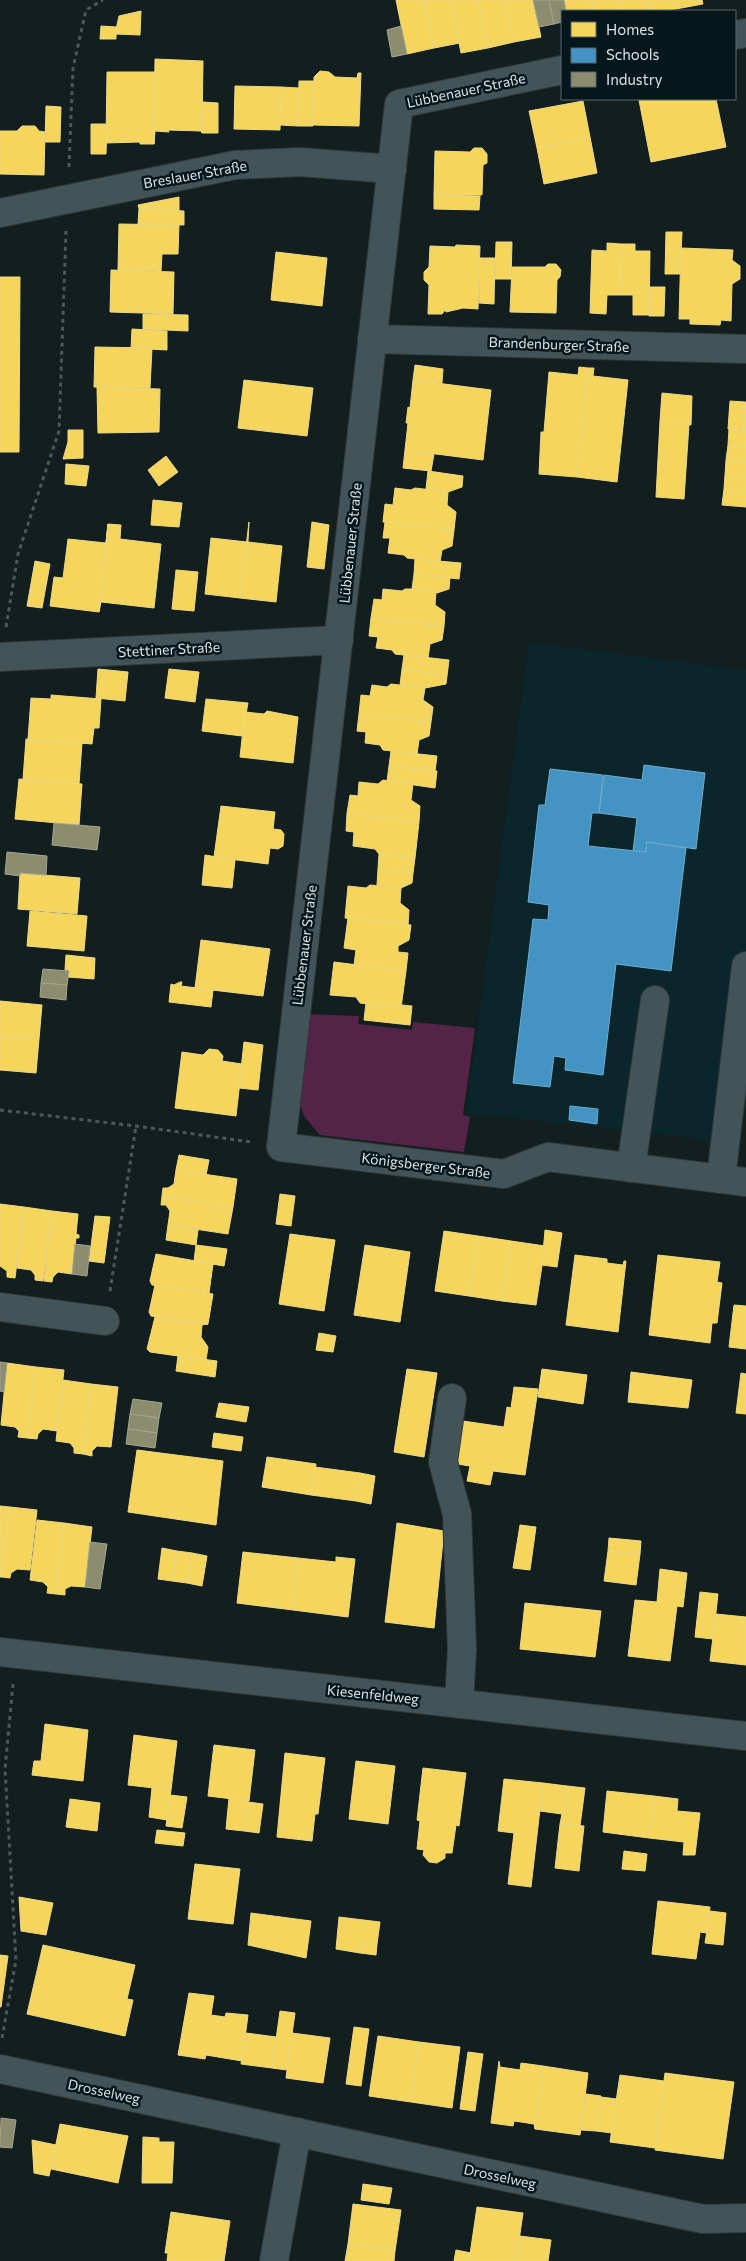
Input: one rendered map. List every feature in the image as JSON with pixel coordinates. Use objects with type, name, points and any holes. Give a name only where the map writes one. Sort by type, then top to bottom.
[{"type":"street","name":"Lübbenauer Straße","points":[[281,1147],[399,104],[561,70]]},
{"type":"street","name":"Breslauer Straße","points":[[0,213],[234,165],[300,162],[392,169]]},
{"type":"street","name":"Brandenburger Straße","points":[[372,340],[746,350]]},
{"type":"street","name":"Stettiner Straße","points":[[0,658],[339,640]]},
{"type":"street","points":[[734,1181],[746,966]]},
{"type":"street","points":[[632,1168],[654,1000]]},
{"type":"street","name":"Königsberger Straße","points":[[281,1147],[504,1174],[548,1157],[734,1181]]},
{"type":"street","points":[[0,1307],[105,1321]]},
{"type":"street","points":[[452,1398],[443,1462],[457,1514],[462,1649],[459,1704]]},
{"type":"street","name":"Kiesenfeldweg","points":[[8,1653],[746,1736]]},
{"type":"street","name":"Drosselweg","points":[[0,2069],[703,2219],[746,2218]]},
{"type":"street","points":[[274,2261],[297,2132]]},
{"type":"path","points":[[0,658],[18,554],[59,431],[73,68],[86,10],[103,0]]},
{"type":"path","points":[[0,1110],[136,1126],[281,1147]]},
{"type":"path","points":[[105,1321],[136,1126]]},
{"type":"path","points":[[0,2040],[4,2036],[16,1960],[6,1768],[8,1653]]},
{"type":"shaded area","points":[[529,642],[746,670],[746,1093],[740,1143],[466,1113]]},
{"type":"shaded area","points":[[308,1014],[359,1016],[358,1024],[412,1030],[413,1022],[475,1028],[463,1115],[470,1117],[464,1152],[320,1135],[304,1116],[297,1095]]},
{"type":"building: Homes","points":[[396,0],[424,0],[434,48],[407,54]]},
{"type":"building: Homes","points":[[424,0],[451,0],[460,43],[434,48]]},
{"type":"building: Homes","points":[[451,0],[478,0],[488,48],[461,53]]},
{"type":"building: Homes","points":[[478,0],[505,0],[514,42],[488,48]]},
{"type":"building: Homes","points":[[505,0],[533,0],[541,37],[514,42]]},
{"type":"building: Homes","points":[[564,0],[592,0],[595,10],[566,10]]},
{"type":"building: Homes","points":[[592,0],[619,0],[621,10],[595,10]]},
{"type":"building: Homes","points":[[619,0],[647,0],[649,10],[621,10]]},
{"type":"building: Homes","points":[[647,0],[674,0],[676,9],[662,10],[649,10]]},
{"type":"building: Homes","points":[[674,0],[702,0],[703,4],[676,9]]},
{"type":"building: Homes","points":[[141,11],[140,35],[115,34],[119,16]]},
{"type":"building: Homes","points":[[101,26],[116,27],[116,39],[100,39]]},
{"type":"building: Homes","points":[[155,59],[203,61],[202,133],[201,131],[155,131],[154,144]]},
{"type":"building: Homes","points":[[320,71],[329,72],[335,77],[357,78],[358,73],[361,73],[359,126],[313,125],[314,77]]},
{"type":"building: Homes","points":[[107,72],[155,72],[154,144],[140,144],[140,142],[106,143]]},
{"type":"building: Homes","points":[[299,81],[314,81],[313,126],[298,126]]},
{"type":"building: Homes","points":[[235,86],[281,87],[280,130],[234,129]]},
{"type":"building: Homes","points":[[281,87],[299,88],[298,126],[280,125]]},
{"type":"building: Homes","points":[[639,100],[716,100],[726,147],[651,162]]},
{"type":"building: Homes","points":[[583,101],[590,137],[537,148],[529,111]]},
{"type":"building: Homes","points":[[203,102],[218,103],[218,133],[202,133]]},
{"type":"building: Homes","points":[[46,106],[61,107],[60,142],[45,142]]},
{"type":"building: Homes","points":[[91,124],[107,124],[106,154],[91,154]]},
{"type":"building: Homes","points":[[22,126],[35,126],[39,131],[45,132],[44,175],[0,174],[0,131],[17,131]]},
{"type":"building: Homes","points":[[590,137],[597,173],[544,184],[537,148]]},
{"type":"building: Homes","points":[[474,148],[482,148],[487,154],[487,163],[483,165],[482,195],[434,195],[435,151],[470,152]]},
{"type":"building: Homes","points":[[434,195],[480,196],[479,210],[434,209]]},
{"type":"building: Homes","points":[[179,197],[179,211],[139,209],[138,205]]},
{"type":"building: Homes","points":[[139,209],[184,211],[184,225],[138,224]]},
{"type":"building: Homes","points":[[119,224],[179,225],[178,254],[162,254],[161,271],[118,270]]},
{"type":"building: Homes","points":[[666,232],[682,232],[680,274],[665,274]]},
{"type":"building: Homes","points":[[496,242],[512,242],[511,279],[495,279]]},
{"type":"building: Homes","points":[[607,243],[621,244],[620,295],[607,295],[606,314],[590,313],[592,250],[607,251]]},
{"type":"building: Homes","points":[[621,244],[635,244],[635,251],[650,251],[649,315],[633,315],[633,295],[620,295]]},
{"type":"building: Homes","points":[[456,245],[480,246],[478,309],[463,308],[446,312],[445,310],[442,314],[428,314],[429,285],[424,280],[424,272],[429,267],[430,246],[455,247]]},
{"type":"building: Homes","points":[[681,248],[733,250],[732,260],[740,266],[740,279],[732,284],[731,321],[721,320],[720,325],[690,324],[690,319],[679,319]]},
{"type":"building: Homes","points":[[276,252],[327,258],[322,306],[271,300]]},
{"type":"building: Homes","points":[[480,258],[495,258],[494,304],[479,303]]},
{"type":"building: Homes","points":[[548,264],[556,264],[561,270],[560,277],[557,280],[556,313],[510,312],[512,267],[545,267]]},
{"type":"building: Homes","points":[[111,270],[174,272],[173,314],[110,312]]},
{"type":"building: Homes","points":[[0,277],[20,277],[19,452],[0,452]]},
{"type":"building: Homes","points":[[650,287],[665,287],[664,316],[649,316]]},
{"type":"building: Homes","points":[[143,314],[188,315],[188,331],[143,329]]},
{"type":"building: Homes","points":[[132,329],[167,331],[167,350],[131,348]]},
{"type":"building: Homes","points":[[95,347],[152,348],[150,388],[94,387]]},
{"type":"building: Homes","points":[[415,365],[443,369],[442,383],[413,380]]},
{"type":"building: Homes","points":[[579,367],[588,368],[577,477],[539,474],[541,432],[544,432],[549,372],[578,375]]},
{"type":"building: Homes","points":[[588,368],[594,368],[593,376],[628,380],[617,482],[577,477]]},
{"type":"building: Homes","points":[[244,380],[313,388],[307,436],[238,428]]},
{"type":"building: Homes","points":[[413,380],[491,390],[483,460],[405,450],[408,423],[406,423],[408,407],[410,408]]},
{"type":"building: Homes","points":[[97,387],[160,389],[159,432],[98,433]]},
{"type":"building: Homes","points":[[662,393],[692,396],[691,425],[660,421]]},
{"type":"building: Homes","points":[[730,401],[745,402],[743,430],[728,429]]},
{"type":"building: Homes","points":[[746,402],[746,431],[743,430]]},
{"type":"building: Homes","points":[[660,421],[689,424],[684,499],[656,497]]},
{"type":"building: Homes","points":[[729,429],[746,431],[746,446],[728,445]]},
{"type":"building: Homes","points":[[68,430],[83,430],[83,458],[63,459],[68,442]]},
{"type":"building: Homes","points":[[728,445],[746,446],[746,462],[726,460]]},
{"type":"building: Homes","points":[[405,450],[434,454],[431,471],[403,468]]},
{"type":"building: Homes","points":[[166,456],[178,472],[159,486],[148,470]]},
{"type":"building: Homes","points":[[726,460],[746,462],[746,477],[725,475]]},
{"type":"building: Homes","points":[[66,464],[89,466],[86,486],[65,484]]},
{"type":"building: Homes","points":[[428,471],[463,476],[462,487],[448,492],[426,489]]},
{"type":"building: Homes","points":[[725,475],[746,477],[746,492],[724,489]]},
{"type":"building: Homes","points":[[395,488],[411,490],[415,488],[448,492],[447,505],[456,512],[454,530],[383,522],[385,504],[393,505]]},
{"type":"building: Homes","points":[[724,489],[746,492],[746,507],[722,505]]},
{"type":"building: Homes","points":[[153,500],[182,503],[179,527],[151,525]]},
{"type":"building: Homes","points":[[249,522],[248,542],[282,546],[276,602],[240,598]]},
{"type":"building: Homes","points":[[312,522],[329,525],[324,569],[307,567]]},
{"type":"building: Homes","points":[[385,522],[454,530],[452,546],[442,550],[440,562],[407,558],[404,555],[388,553],[390,538],[383,538]]},
{"type":"building: Homes","points":[[108,524],[121,525],[120,539],[161,544],[154,608],[101,602],[99,612]]},
{"type":"building: Homes","points":[[108,524],[99,612],[50,606],[54,577],[63,578],[68,539],[106,543]]},
{"type":"building: Homes","points":[[211,538],[247,542],[240,598],[205,594]]},
{"type":"building: Homes","points":[[415,559],[461,563],[459,579],[414,574]]},
{"type":"building: Homes","points":[[35,561],[50,564],[42,608],[27,606]]},
{"type":"building: Homes","points":[[176,570],[198,572],[194,611],[172,609]]},
{"type":"building: Homes","points":[[414,574],[450,578],[449,589],[437,593],[412,589]]},
{"type":"building: Homes","points":[[383,589],[402,591],[412,589],[436,592],[435,605],[445,612],[444,626],[371,618],[374,599],[382,600]]},
{"type":"building: Homes","points":[[371,618],[444,626],[442,640],[430,644],[428,658],[395,654],[392,650],[376,648],[378,637],[369,636]]},
{"type":"building: Homes","points":[[404,655],[449,660],[447,676],[402,669]]},
{"type":"building: Homes","points":[[98,669],[128,672],[125,701],[96,698]]},
{"type":"building: Homes","points":[[169,669],[199,672],[195,702],[165,698]]},
{"type":"building: Homes","points":[[402,669],[447,676],[446,684],[425,688],[400,685]]},
{"type":"building: Homes","points":[[391,684],[425,688],[423,700],[433,707],[431,722],[359,714],[361,695],[370,696],[372,685],[387,687]]},
{"type":"building: Homes","points":[[51,695],[101,699],[99,728],[94,728],[92,744],[28,739],[31,698],[51,699]]},
{"type":"building: Homes","points":[[206,699],[248,703],[242,736],[202,731]]},
{"type":"building: Homes","points":[[267,711],[298,717],[293,763],[240,757],[245,712],[264,714]]},
{"type":"building: Homes","points":[[359,714],[431,722],[429,736],[419,740],[417,754],[383,750],[380,745],[365,743],[366,732],[357,731]]},
{"type":"building: Homes","points":[[26,739],[82,743],[79,784],[23,779]]},
{"type":"building: Homes","points":[[391,751],[437,756],[435,771],[389,766]]},
{"type":"building: Homes","points":[[389,766],[437,771],[435,788],[387,781]]},
{"type":"building: Homes","points":[[19,779],[82,784],[79,825],[15,819]]},
{"type":"building: Homes","points":[[383,780],[413,784],[411,800],[420,806],[419,822],[347,813],[350,795],[358,796],[359,782],[378,784]]},
{"type":"building: Homes","points":[[221,806],[275,812],[273,829],[281,830],[284,834],[283,846],[278,849],[270,848],[268,864],[214,857]]},
{"type":"building: Homes","points":[[347,813],[419,822],[415,858],[379,854],[375,849],[353,846],[354,832],[346,831]]},
{"type":"building: Homes","points":[[379,854],[415,858],[413,873],[378,869]]},
{"type":"building: Homes","points":[[205,855],[235,860],[232,888],[202,885]]},
{"type":"building: Homes","points":[[378,869],[413,873],[412,883],[401,888],[377,885]]},
{"type":"building: Homes","points":[[20,873],[80,878],[77,914],[18,909]]},
{"type":"building: Homes","points":[[370,885],[401,888],[400,903],[409,910],[408,925],[345,918],[348,886],[366,888]]},
{"type":"building: Homes","points":[[30,911],[87,916],[84,951],[27,946]]},
{"type":"building: Homes","points":[[348,918],[411,925],[409,940],[398,946],[398,952],[408,953],[406,971],[354,965],[356,950],[344,948]]},
{"type":"building: Homes","points":[[201,940],[270,949],[263,996],[195,988]]},
{"type":"building: Homes","points":[[66,955],[95,958],[94,979],[68,977],[69,970],[65,970]]},
{"type":"building: Homes","points":[[334,962],[406,971],[401,1008],[360,1003],[356,997],[330,995]]},
{"type":"building: Homes","points":[[182,982],[181,986],[213,990],[211,1007],[169,1002],[171,984],[174,985]]},
{"type":"building: Homes","points":[[0,1001],[42,1005],[39,1039],[0,1036]]},
{"type":"building: Homes","points":[[366,1003],[401,1008],[402,1005],[412,1006],[410,1025],[364,1020]]},
{"type":"building: Homes","points":[[0,1036],[39,1039],[36,1073],[0,1070]]},
{"type":"building: Homes","points":[[244,1042],[263,1045],[258,1090],[239,1088]]},
{"type":"building: Homes","points":[[209,1049],[218,1050],[223,1056],[222,1061],[242,1064],[236,1116],[175,1108],[182,1052],[203,1055]]},
{"type":"building: Homes","points":[[179,1155],[209,1160],[206,1175],[176,1170]]},
{"type":"building: Homes","points":[[176,1170],[237,1179],[233,1207],[162,1196],[163,1188],[168,1188],[174,1184]]},
{"type":"building: Homes","points":[[280,1194],[295,1196],[291,1226],[276,1224]]},
{"type":"building: Homes","points":[[162,1196],[233,1207],[228,1234],[168,1225],[170,1211],[166,1205],[161,1205]]},
{"type":"building: Homes","points":[[0,1204],[24,1207],[15,1278],[7,1277],[7,1271],[0,1266]]},
{"type":"building: Homes","points":[[24,1207],[52,1211],[43,1281],[35,1280],[35,1275],[31,1270],[17,1268]]},
{"type":"building: Homes","points":[[52,1211],[78,1214],[76,1234],[79,1235],[79,1238],[76,1238],[72,1274],[58,1272],[53,1277],[52,1282],[44,1281]]},
{"type":"building: Homes","points":[[95,1216],[110,1217],[104,1263],[89,1261]]},
{"type":"building: Homes","points":[[168,1225],[198,1230],[196,1245],[166,1240]]},
{"type":"building: Homes","points":[[545,1230],[562,1233],[557,1267],[542,1265]]},
{"type":"building: Homes","points":[[444,1231],[478,1236],[469,1296],[435,1291]]},
{"type":"building: Homes","points":[[290,1234],[335,1240],[324,1311],[279,1304]]},
{"type":"building: Homes","points":[[478,1236],[511,1241],[502,1301],[469,1296]]},
{"type":"building: Homes","points":[[511,1241],[545,1246],[536,1305],[502,1301]]},
{"type":"building: Homes","points":[[196,1245],[227,1249],[224,1266],[194,1261]]},
{"type":"building: Homes","points":[[365,1245],[410,1252],[400,1322],[354,1315]]},
{"type":"building: Homes","points":[[156,1254],[213,1264],[209,1293],[152,1285],[150,1281]]},
{"type":"building: Homes","points":[[575,1255],[607,1259],[607,1263],[623,1265],[624,1261],[626,1261],[618,1332],[566,1325]]},
{"type":"building: Homes","points":[[658,1255],[720,1262],[717,1282],[722,1283],[717,1323],[712,1323],[710,1343],[649,1335]]},
{"type":"building: Homes","points":[[155,1285],[213,1294],[208,1324],[151,1316],[149,1312]]},
{"type":"building: Homes","points":[[734,1305],[746,1306],[746,1349],[729,1347]]},
{"type":"building: Homes","points":[[155,1317],[208,1324],[202,1325],[201,1337],[208,1347],[206,1360],[150,1352],[147,1349]]},
{"type":"building: Homes","points":[[319,1333],[336,1336],[333,1352],[316,1350]]},
{"type":"building: Homes","points":[[178,1356],[217,1361],[215,1377],[176,1371]]},
{"type":"building: Homes","points":[[7,1363],[36,1367],[27,1438],[18,1437],[19,1431],[15,1427],[1,1425]]},
{"type":"building: Homes","points":[[36,1367],[64,1370],[57,1431],[43,1429],[38,1434],[37,1439],[27,1438]]},
{"type":"building: Homes","points":[[407,1369],[437,1373],[424,1457],[394,1452]]},
{"type":"building: Homes","points":[[542,1369],[587,1375],[583,1404],[538,1397]]},
{"type":"building: Homes","points":[[631,1372],[692,1380],[688,1408],[628,1402]]},
{"type":"building: Homes","points":[[741,1373],[746,1374],[746,1414],[736,1413]]},
{"type":"building: Homes","points":[[63,1380],[91,1384],[83,1454],[74,1453],[74,1448],[70,1443],[56,1441]]},
{"type":"building: Homes","points":[[91,1384],[118,1387],[111,1447],[97,1446],[92,1451],[92,1456],[83,1454]]},
{"type":"building: Homes","points":[[514,1387],[538,1389],[525,1475],[493,1471],[490,1485],[467,1481],[470,1466],[457,1464],[463,1421],[504,1427],[507,1407],[511,1408]]},
{"type":"building: Homes","points":[[219,1403],[249,1407],[246,1422],[216,1417]]},
{"type":"building: Homes","points":[[214,1433],[243,1437],[241,1451],[212,1447]]},
{"type":"building: Homes","points":[[137,1450],[223,1461],[216,1525],[128,1512]]},
{"type":"building: Homes","points":[[267,1457],[316,1464],[311,1495],[262,1487]]},
{"type":"building: Homes","points":[[315,1467],[360,1473],[356,1501],[311,1495]]},
{"type":"building: Homes","points":[[360,1473],[375,1476],[371,1504],[356,1501]]},
{"type":"building: Homes","points":[[0,1506],[10,1507],[2,1577],[0,1577]]},
{"type":"building: Homes","points":[[10,1507],[37,1510],[30,1570],[17,1569],[11,1573],[10,1578],[2,1577]]},
{"type":"building: Homes","points":[[37,1520],[64,1523],[56,1594],[47,1593],[48,1587],[43,1582],[30,1580]]},
{"type":"building: Homes","points":[[64,1523],[92,1527],[85,1587],[71,1586],[65,1589],[65,1595],[56,1594]]},
{"type":"building: Homes","points":[[397,1523],[444,1531],[434,1628],[385,1622]]},
{"type":"building: Homes","points":[[520,1525],[536,1527],[530,1570],[513,1568]]},
{"type":"building: Homes","points":[[609,1538],[641,1541],[640,1554],[608,1551]]},
{"type":"building: Homes","points":[[162,1548],[177,1551],[172,1581],[158,1579]]},
{"type":"building: Homes","points":[[177,1551],[192,1553],[187,1583],[172,1581]]},
{"type":"building: Homes","points":[[608,1551],[640,1554],[636,1585],[604,1581]]},
{"type":"building: Homes","points":[[243,1552],[298,1558],[293,1610],[237,1603]]},
{"type":"building: Homes","points":[[192,1553],[207,1556],[202,1586],[187,1583]]},
{"type":"building: Homes","points":[[336,1557],[355,1559],[348,1617],[293,1610],[298,1558],[336,1562]]},
{"type":"building: Homes","points":[[660,1569],[687,1573],[683,1607],[677,1606],[670,1661],[628,1656],[635,1600],[657,1602]]},
{"type":"building: Homes","points":[[700,1592],[718,1594],[713,1639],[695,1637]]},
{"type":"building: Homes","points":[[525,1603],[601,1611],[595,1657],[520,1649]]},
{"type":"building: Homes","points":[[716,1614],[746,1617],[746,1665],[710,1661]]},
{"type":"building: Homes","points":[[45,1724],[88,1730],[83,1781],[32,1775],[34,1761],[41,1761]]},
{"type":"building: Homes","points":[[134,1735],[177,1741],[171,1790],[128,1785]]},
{"type":"building: Homes","points":[[214,1745],[255,1750],[249,1801],[208,1796]]},
{"type":"building: Homes","points":[[285,1753],[325,1758],[318,1814],[315,1814],[312,1841],[277,1837]]},
{"type":"building: Homes","points":[[356,1761],[395,1766],[388,1824],[349,1819]]},
{"type":"building: Homes","points":[[423,1768],[466,1773],[459,1826],[456,1825],[452,1853],[445,1853],[445,1858],[437,1863],[429,1862],[423,1855],[424,1850],[417,1849],[420,1821],[417,1820]]},
{"type":"building: Homes","points":[[504,1779],[543,1783],[531,1887],[508,1884],[514,1833],[498,1831]]},
{"type":"building: Homes","points":[[543,1783],[567,1786],[563,1824],[560,1824],[562,1814],[540,1811]]},
{"type":"building: Homes","points":[[567,1786],[585,1788],[580,1826],[563,1824]]},
{"type":"building: Homes","points":[[152,1788],[171,1790],[167,1820],[149,1817]]},
{"type":"building: Homes","points":[[607,1791],[654,1796],[649,1838],[603,1832]]},
{"type":"building: Homes","points":[[170,1795],[187,1797],[182,1828],[166,1826]]},
{"type":"building: Homes","points":[[654,1796],[678,1799],[677,1811],[700,1813],[695,1855],[683,1855],[684,1842],[649,1838]]},
{"type":"building: Homes","points":[[229,1798],[248,1801],[244,1831],[226,1829]]},
{"type":"building: Homes","points":[[70,1799],[100,1803],[97,1831],[66,1827]]},
{"type":"building: Homes","points":[[248,1802],[263,1804],[259,1833],[244,1831]]},
{"type":"building: Homes","points":[[560,1824],[584,1826],[579,1871],[555,1868]]},
{"type":"building: Homes","points":[[157,1830],[185,1833],[183,1846],[155,1843]]},
{"type":"building: Homes","points":[[624,1851],[647,1854],[645,1871],[622,1869]]},
{"type":"building: Homes","points":[[195,1864],[240,1869],[233,1924],[188,1919]]},
{"type":"building: Homes","points":[[19,1897],[53,1903],[46,1935],[21,1931]]},
{"type":"building: Homes","points":[[658,1901],[710,1907],[707,1933],[700,1932],[696,1959],[652,1954]]},
{"type":"building: Homes","points":[[710,1911],[726,1913],[723,1945],[705,1943]]},
{"type":"building: Homes","points":[[251,1913],[311,1921],[306,1958],[248,1945]]},
{"type":"building: Homes","points":[[339,1917],[380,1922],[377,1944],[362,1942],[360,1953],[336,1949]]},
{"type":"building: Homes","points":[[362,1942],[377,1944],[376,1955],[360,1953]]},
{"type":"building: Homes","points":[[43,1945],[135,1965],[127,1999],[133,2000],[125,2036],[27,2014]]},
{"type":"building: Homes","points":[[0,1955],[8,1956],[1,2007],[0,2007]]},
{"type":"building: Homes","points":[[189,1993],[214,1996],[211,2015],[225,2017],[226,2013],[248,2015],[242,2061],[206,2055],[205,2059],[178,2055]]},
{"type":"building: Homes","points":[[280,2011],[295,2013],[287,2070],[272,2068]]},
{"type":"building: Homes","points":[[354,2027],[369,2029],[361,2086],[346,2084]]},
{"type":"building: Homes","points":[[246,2033],[276,2037],[272,2068],[241,2064]]},
{"type":"building: Homes","points":[[292,2033],[330,2038],[323,2083],[286,2078]]},
{"type":"building: Homes","points":[[378,2036],[419,2042],[411,2102],[369,2096]]},
{"type":"building: Homes","points":[[419,2042],[460,2047],[452,2108],[411,2102]]},
{"type":"building: Homes","points":[[468,2052],[483,2054],[475,2111],[460,2109]]},
{"type":"building: Homes","points":[[499,2061],[500,2067],[520,2070],[521,2063],[543,2066],[535,2129],[534,2124],[514,2121],[513,2126],[491,2123]]},
{"type":"building: Homes","points":[[543,2066],[588,2073],[580,2135],[535,2129]]},
{"type":"building: Homes","points":[[665,2073],[734,2082],[723,2159],[655,2150]]},
{"type":"building: Homes","points":[[620,2075],[664,2081],[655,2148],[610,2142]]},
{"type":"building: Homes","points":[[586,2094],[601,2096],[596,2131],[581,2130]]},
{"type":"building: Homes","points":[[601,2097],[617,2099],[612,2133],[596,2131]]},
{"type":"building: Homes","points":[[60,2124],[128,2136],[118,2183],[51,2169]]},
{"type":"building: Homes","points":[[143,2137],[159,2138],[159,2142],[174,2142],[172,2183],[142,2183]]},
{"type":"building: Homes","points":[[32,2140],[56,2145],[49,2176],[34,2173]]},
{"type":"building: Homes","points":[[363,2184],[392,2188],[389,2204],[361,2200]]},
{"type":"building: Homes","points":[[353,2204],[401,2210],[395,2251],[348,2244]]},
{"type":"building: Homes","points":[[477,2207],[523,2213],[516,2261],[469,2261]]},
{"type":"building: Homes","points":[[171,2212],[230,2221],[224,2261],[167,2261],[168,2253],[165,2253]]},
{"type":"building: Homes","points":[[520,2236],[551,2240],[548,2261],[516,2261]]},
{"type":"building: Homes","points":[[348,2244],[395,2251],[394,2261],[345,2261]]},
{"type":"building: Homes","points":[[456,2250],[471,2253],[469,2261],[454,2261]]},
{"type":"building: Schools","points":[[644,765],[705,773],[696,849],[647,842],[646,852],[633,851],[637,818],[599,813],[604,775],[642,780]]},
{"type":"building: Schools","points":[[550,769],[603,775],[599,813],[592,813],[588,846],[646,852],[647,842],[686,848],[671,971],[616,964],[603,1075],[565,1070],[566,1058],[554,1056],[550,1087],[513,1083],[533,919],[548,920],[549,905],[528,902],[539,805],[545,805]]},
{"type":"building: Schools","points":[[570,1106],[598,1109],[597,1124],[569,1120]]},
{"type":"building: Industry","points":[[533,0],[549,0],[554,24],[539,27]]},
{"type":"building: Industry","points":[[549,0],[564,0],[566,10],[561,10],[561,22],[554,24]]},
{"type":"building: Industry","points":[[401,26],[407,54],[392,57],[387,30]]},
{"type":"building: Industry","points":[[54,823],[100,827],[97,850],[52,845]]},
{"type":"building: Industry","points":[[7,852],[47,856],[46,875],[20,873],[20,876],[5,874]]},
{"type":"building: Industry","points":[[43,969],[69,971],[67,985],[41,983]]},
{"type":"building: Industry","points":[[41,983],[67,985],[66,1000],[40,997]]},
{"type":"building: Industry","points":[[75,1244],[90,1246],[87,1276],[72,1274]]},
{"type":"building: Industry","points":[[0,1362],[7,1363],[4,1392],[0,1391]]},
{"type":"building: Industry","points":[[133,1399],[162,1403],[159,1418],[130,1414]]},
{"type":"building: Industry","points":[[130,1414],[159,1418],[157,1433],[128,1429]]},
{"type":"building: Industry","points":[[128,1429],[157,1433],[155,1448],[126,1444]]},
{"type":"building: Industry","points":[[90,1542],[107,1544],[100,1589],[85,1587]]},
{"type":"building: Industry","points":[[1,2118],[16,2120],[12,2148],[0,2147]]}]
